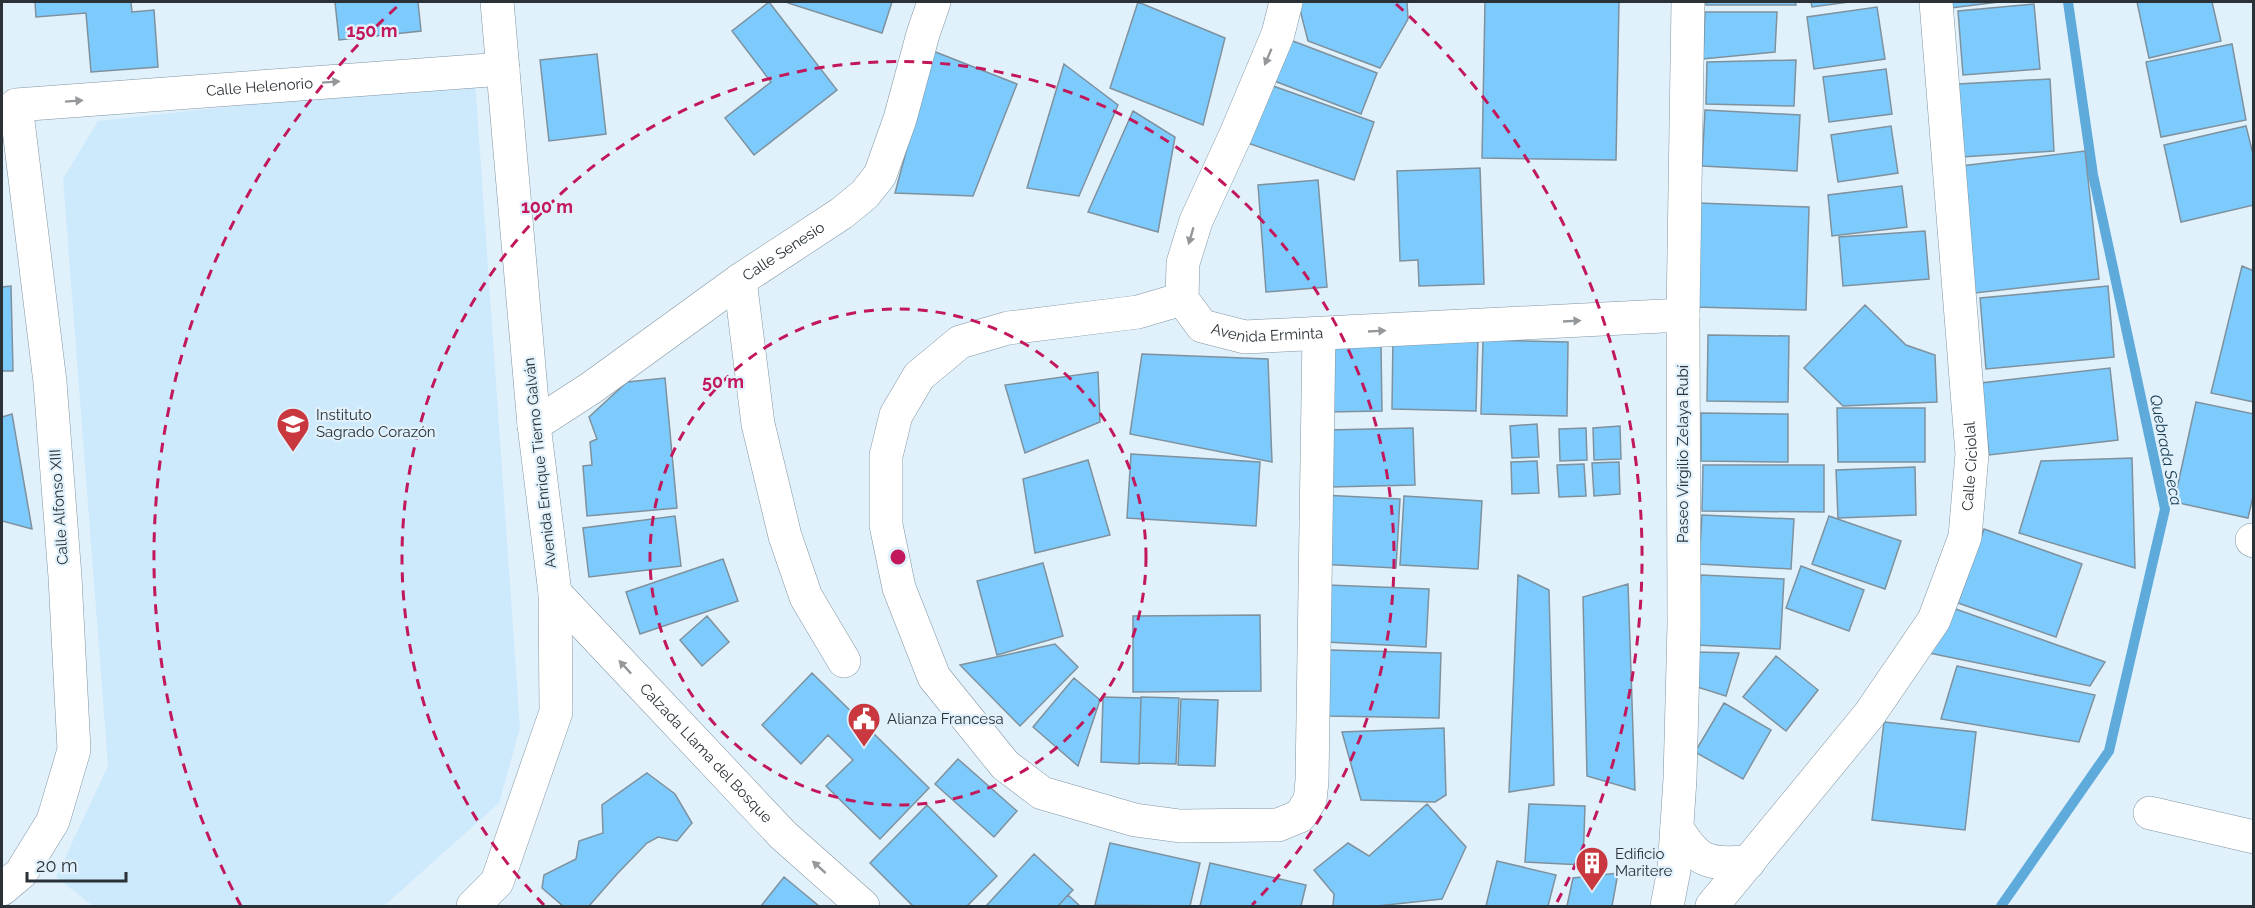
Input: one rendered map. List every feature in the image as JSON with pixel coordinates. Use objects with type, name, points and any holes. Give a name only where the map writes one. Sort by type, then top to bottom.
[{"type":"street","name":"Avenida Enrique Tierno Galván","points":[[473,906],[497,882],[556,712],[555,594],[534,425],[496,2]]},
{"type":"street","name":"Calle Senesio","points":[[534,425],[610,375],[740,280],[842,213],[865,194],[880,175],[900,118],[934,2]]},
{"type":"street","points":[[1286,2],[1278,34],[1196,221],[1183,262],[1182,299],[1138,312],[1008,328],[960,342],[919,376],[896,415],[886,456],[886,525],[899,588],[934,677],[1005,765],[1042,793],[1135,820],[1180,826],[1278,825],[1300,816],[1310,800],[1319,334]]},
{"type":"street","name":"Paseo Virgilio Zelaya Rubí","points":[[1667,906],[1674,870],[1680,779],[1684,624],[1683,315],[1688,2]]},
{"type":"street","name":"Calle Ciciolal","points":[[1712,906],[1869,715],[1934,620],[1965,537],[1972,454],[1936,2]]},
{"type":"street","name":"Calle Helenorio","points":[[16,105],[503,69]]},
{"type":"street","name":"Calle Alfonso XIII","points":[[2,889],[21,873],[53,821],[74,750],[65,577],[50,382],[16,105]]},
{"type":"street","points":[[740,280],[758,424],[785,536],[806,597],[844,661]]},
{"type":"street","name":"Avenida Erminta","points":[[1182,299],[1202,326],[1245,337],[1683,315]]},
{"type":"street","name":"Calzada Llama del Bosque","points":[[555,594],[783,835],[862,906]]},
{"type":"street","points":[[2150,813],[2253,837]]},
{"type":"street","points":[[1677,828],[1696,855],[1708,862],[1749,862]]},
{"type":"shaded area","name":"Instituto Sagrado Corazón","points":[[475,80],[520,728],[499,803],[384,906],[93,906],[56,877],[108,766],[63,179],[98,121]]},
{"type":"building","points":[[35,2],[131,2],[132,12],[154,10],[158,67],[91,72],[86,13],[36,17]]},
{"type":"building","points":[[335,2],[418,2],[421,31],[339,40]]},
{"type":"building","points":[[769,2],[837,90],[754,155],[725,118],[771,82],[732,31]]},
{"type":"building","points":[[788,2],[892,2],[882,33]]},
{"type":"building","points":[[1138,2],[1225,38],[1203,125],[1110,88]]},
{"type":"building","points":[[1298,2],[1407,2],[1408,19],[1380,68],[1308,41]]},
{"type":"building","points":[[1485,2],[1619,2],[1616,160],[1482,158]]},
{"type":"building","points":[[1706,2],[1795,2],[1796,5],[1706,5]]},
{"type":"building","points":[[1811,2],[1849,2],[1812,7]]},
{"type":"building","points":[[1950,2],[1999,2],[1951,8]]},
{"type":"building","points":[[2137,2],[2212,2],[2221,41],[2149,58]]},
{"type":"building","points":[[2034,4],[2040,69],[1963,75],[1958,11]]},
{"type":"building","points":[[1877,7],[1885,59],[1814,69],[1807,17]]},
{"type":"building","points":[[1705,12],[1777,12],[1775,52],[1703,59]]},
{"type":"building","points":[[1285,38],[1377,73],[1361,114],[1269,79]]},
{"type":"building","points":[[2232,44],[2246,120],[2161,137],[2146,62]]},
{"type":"building","points":[[933,51],[1017,84],[973,196],[895,193]]},
{"type":"building","points":[[597,54],[606,134],[549,141],[540,60]]},
{"type":"building","points":[[1796,60],[1794,106],[1706,104],[1707,62]]},
{"type":"building","points":[[1064,64],[1118,105],[1079,196],[1027,188]]},
{"type":"building","points":[[1886,69],[1892,114],[1829,122],[1823,77]]},
{"type":"building","points":[[2050,79],[2054,151],[1962,157],[1958,84]]},
{"type":"building","points":[[1262,82],[1374,122],[1354,180],[1242,141]]},
{"type":"building","points":[[1705,110],[1800,115],[1797,171],[1702,166]]},
{"type":"building","points":[[1133,111],[1175,137],[1158,232],[1088,212]]},
{"type":"building","points":[[1891,126],[1898,173],[1838,182],[1831,135]]},
{"type":"building","points":[[2246,126],[2254,158],[2254,205],[2181,222],[2164,145]]},
{"type":"building","points":[[2085,151],[2099,279],[1975,293],[1961,166]]},
{"type":"building","points":[[1480,168],[1484,284],[1419,286],[1418,260],[1400,261],[1397,171]]},
{"type":"building","points":[[1318,180],[1327,287],[1266,292],[1258,185]]},
{"type":"building","points":[[1902,186],[1907,227],[1832,236],[1828,195]]},
{"type":"building","points":[[1697,203],[1809,207],[1806,310],[1694,307]]},
{"type":"building","points":[[1925,231],[1929,279],[1843,286],[1839,237]]},
{"type":"building","points":[[2242,266],[2254,271],[2254,402],[2211,393]]},
{"type":"building","points":[[11,286],[13,371],[2,371],[2,287]]},
{"type":"building","points":[[2108,286],[2114,357],[1986,369],[1980,298]]},
{"type":"building","points":[[1865,305],[1906,345],[1935,355],[1937,402],[1843,406],[1804,368]]},
{"type":"building","points":[[1393,335],[1478,337],[1476,411],[1392,409]]},
{"type":"building","points":[[1708,335],[1789,336],[1788,402],[1707,401]]},
{"type":"building","points":[[1483,340],[1568,342],[1567,416],[1481,414]]},
{"type":"building","points":[[1381,345],[1382,411],[1327,412],[1326,346]]},
{"type":"building","points":[[1142,354],[1268,359],[1272,462],[1130,434]]},
{"type":"building","points":[[2110,368],[2118,440],[1989,455],[1981,383]]},
{"type":"building","points":[[1098,372],[1100,422],[1025,453],[1005,385]]},
{"type":"building","points":[[665,378],[677,508],[587,516],[583,466],[592,465],[590,442],[597,439],[589,417],[627,382]]},
{"type":"building","points":[[2196,402],[2254,414],[2254,492],[2248,518],[2174,502]]},
{"type":"building","points":[[1837,408],[1925,408],[1925,462],[1838,462]]},
{"type":"building","points":[[1701,413],[1788,414],[1788,462],[1701,461]]},
{"type":"building","points":[[12,414],[32,529],[2,521],[2,417]]},
{"type":"building","points":[[1537,424],[1539,457],[1512,458],[1510,426]]},
{"type":"building","points":[[1620,426],[1621,459],[1594,460],[1593,428]]},
{"type":"building","points":[[1413,428],[1415,485],[1330,487],[1328,430]]},
{"type":"building","points":[[1586,428],[1587,460],[1560,461],[1559,429]]},
{"type":"building","points":[[1131,454],[1260,462],[1256,526],[1127,518]]},
{"type":"building","points":[[2132,458],[2135,568],[2019,533],[2041,461]]},
{"type":"building","points":[[1088,460],[1110,535],[1035,553],[1023,479]]},
{"type":"building","points":[[1537,461],[1539,493],[1512,494],[1511,462]]},
{"type":"building","points":[[1619,462],[1620,494],[1594,496],[1592,463]]},
{"type":"building","points":[[1584,464],[1586,496],[1559,497],[1557,465]]},
{"type":"building","points":[[1703,465],[1824,465],[1824,512],[1702,511]]},
{"type":"building","points":[[1915,467],[1916,515],[1838,518],[1836,470]]},
{"type":"building","points":[[1322,495],[1400,499],[1396,568],[1318,564]]},
{"type":"building","points":[[1404,496],[1482,501],[1478,569],[1400,565]]},
{"type":"building","points":[[1702,515],[1794,519],[1791,569],[1699,564]]},
{"type":"building","points":[[675,516],[681,566],[589,577],[583,528]]},
{"type":"building","points":[[1829,516],[1901,541],[1885,589],[1812,564]]},
{"type":"building","points":[[1984,529],[2082,564],[2056,637],[1958,603]]},
{"type":"building","points":[[723,559],[738,601],[640,634],[626,592]]},
{"type":"building","points":[[1043,563],[1063,636],[997,655],[977,581]]},
{"type":"building","points":[[1801,566],[1864,590],[1849,631],[1786,608]]},
{"type":"building","points":[[1518,575],[1549,590],[1554,785],[1509,792]]},
{"type":"building","points":[[1701,575],[1784,579],[1780,649],[1696,645]]},
{"type":"building","points":[[1628,584],[1635,790],[1587,776],[1583,597]]},
{"type":"building","points":[[1328,585],[1429,589],[1426,647],[1325,642]]},
{"type":"building","points":[[1950,607],[2105,662],[2090,686],[1924,652]]},
{"type":"building","points":[[1260,615],[1261,691],[1133,692],[1133,616]]},
{"type":"building","points":[[707,616],[729,642],[702,666],[680,640]]},
{"type":"building","points":[[1055,644],[1078,667],[1020,726],[960,665]]},
{"type":"building","points":[[1329,650],[1441,653],[1439,718],[1327,716]]},
{"type":"building","points":[[1695,652],[1739,653],[1726,696],[1694,686]]},
{"type":"building","points":[[1776,656],[1818,690],[1786,731],[1743,697]]},
{"type":"building","points":[[1957,666],[2095,695],[2079,742],[1941,719]]},
{"type":"building","name":"Alianza Francesa","points":[[812,673],[929,788],[880,839],[826,786],[853,760],[828,735],[801,764],[762,725]]},
{"type":"building","points":[[1074,678],[1100,700],[1078,766],[1033,727]]},
{"type":"building","points":[[1103,697],[1141,698],[1139,764],[1101,762]]},
{"type":"building","points":[[1141,697],[1179,698],[1176,764],[1139,763]]},
{"type":"building","points":[[1181,699],[1218,700],[1215,766],[1178,765]]},
{"type":"building","points":[[1724,703],[1771,730],[1743,779],[1695,752]]},
{"type":"building","points":[[1884,722],[1976,732],[1965,830],[1872,820]]},
{"type":"building","points":[[1444,728],[1446,795],[1435,802],[1361,800],[1342,732]]},
{"type":"building","points":[[958,759],[1017,811],[994,837],[935,784]]},
{"type":"building","points":[[647,773],[675,794],[692,823],[677,841],[658,837],[647,843],[589,906],[563,906],[542,888],[544,875],[576,859],[579,841],[603,833],[602,805]]},
{"type":"building","points":[[1427,804],[1466,847],[1442,899],[1377,906],[1333,906],[1334,894],[1314,870],[1348,843],[1369,856]]},
{"type":"building","points":[[1529,804],[1585,806],[1583,865],[1525,862]]},
{"type":"building","points":[[927,805],[997,876],[967,906],[913,906],[870,863]]},
{"type":"building","points":[[1110,843],[1200,863],[1190,906],[1095,905]]},
{"type":"building","points":[[1034,854],[1073,890],[1058,906],[986,906]]},
{"type":"building","points":[[1497,861],[1556,875],[1548,906],[1486,906]]},
{"type":"building","points":[[1210,863],[1306,885],[1301,906],[1200,906]]},
{"type":"building","name":"Edificio Maritere","points":[[1618,873],[1612,906],[1567,906],[1573,878]]},
{"type":"building","points":[[784,877],[819,906],[761,906]]},
{"type":"building","points":[[1068,895],[1080,906],[1058,906]]},
{"type":"waterway","name":"Quebrada Seca","points":[[2001,906],[2109,751],[2165,509],[2093,175],[2068,2]]},
{"type":"place","name":"Instituto Sagrado Corazón","points":[[293,453]]},
{"type":"place","name":"Alianza Francesa","points":[[864,748]]},
{"type":"place","name":"Edificio Maritere","points":[[1592,892]]}]
